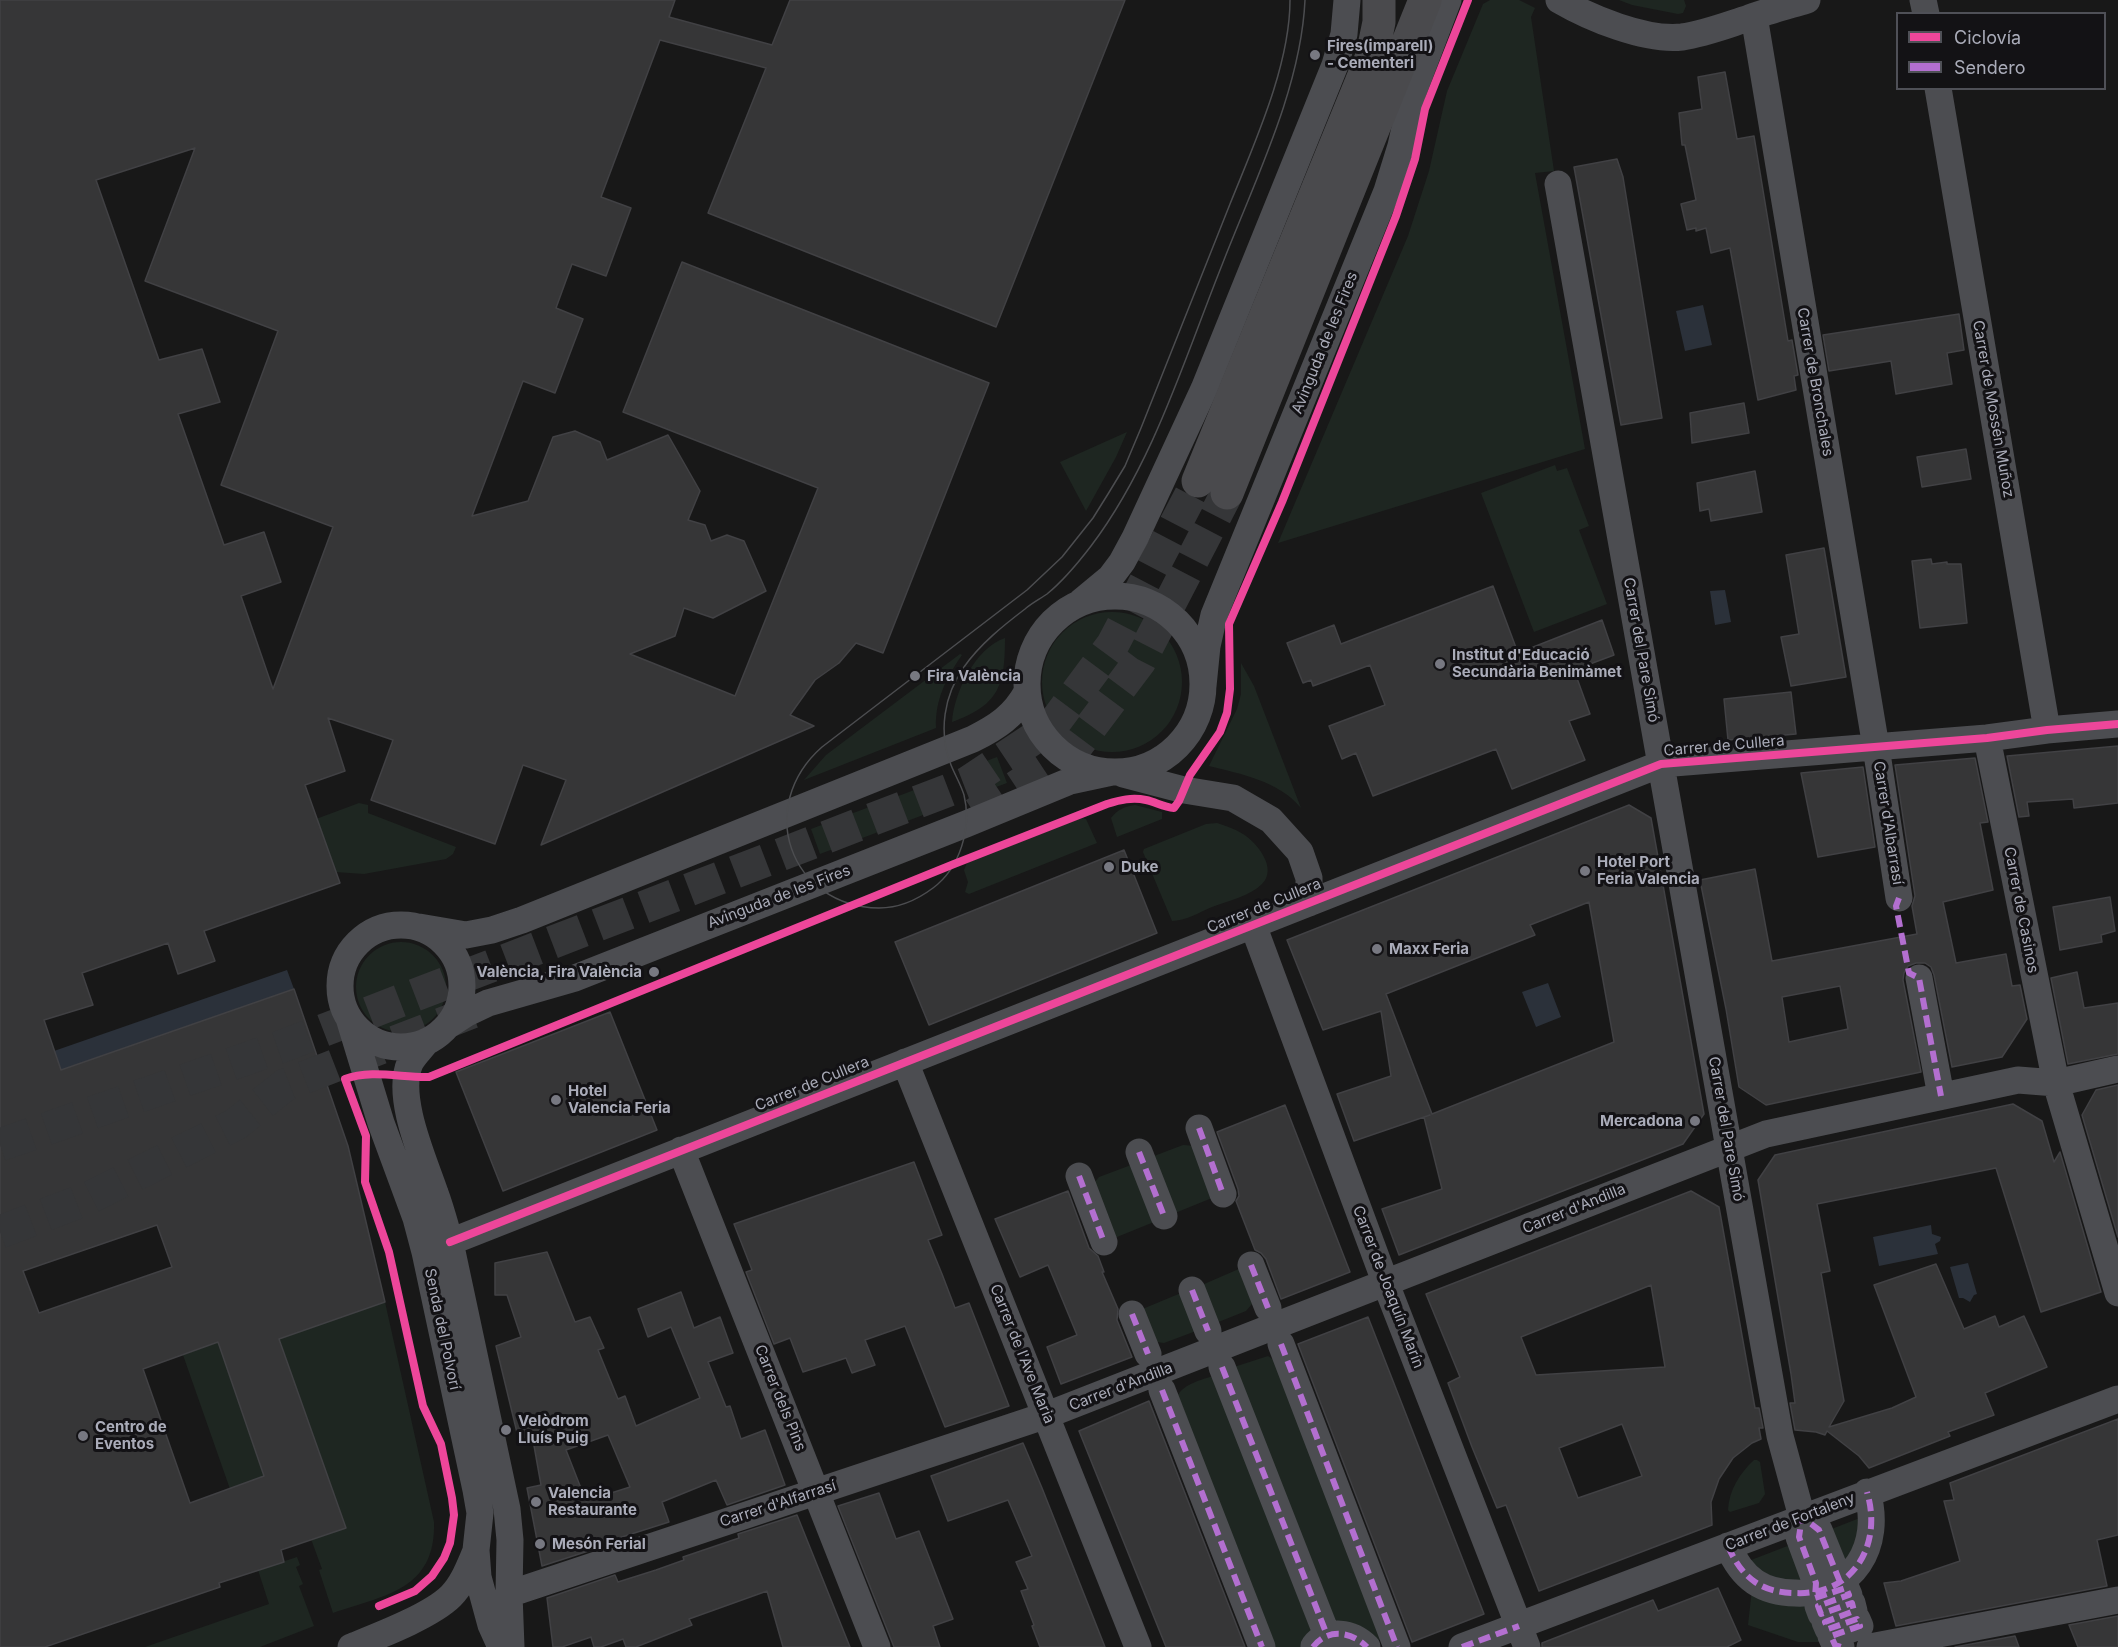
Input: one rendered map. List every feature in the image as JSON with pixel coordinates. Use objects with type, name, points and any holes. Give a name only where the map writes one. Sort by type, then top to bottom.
[{"type":"main road","points":[[1379,0],[1379,22],[1372,56],[1213,487],[1425,0]]},
{"type":"street","points":[[1309,903],[1310,878],[1300,852],[1271,820],[1233,798],[1184,790],[1088,768],[1066,758],[1049,742],[1035,722],[1027,692],[1030,663],[1037,644],[1049,627],[1100,588],[1122,562],[1204,389],[1335,65],[1344,34],[1347,0]]},
{"type":"street","name":"Avinguda de les Fires","points":[[1203,686],[1207,646],[1214,615],[1387,191],[1401,146],[1413,92],[1448,0]]},
{"type":"street","points":[[1574,4],[1618,27],[1681,37],[1719,28],[1806,0]]},
{"type":"street","name":"Carrer de Bronchales","points":[[1754,16],[1876,747]]},
{"type":"street","name":"Carrer de Mossén Muñoz","points":[[1938,90],[2048,730]]},
{"type":"street","name":"Carrer del Pare Simó","points":[[1558,184],[1780,1436],[1802,1517],[1799,1537],[1816,1583],[1824,1591]]},
{"type":"street","points":[[1081,602],[1106,595],[1130,597],[1155,605],[1177,620],[1191,639],[1200,661],[1203,686],[1199,710],[1190,732],[1174,750],[1154,764],[1117,773]]},
{"type":"street","points":[[419,927],[436,935],[449,948],[459,965],[462,996],[458,1011],[437,1034],[408,1047],[382,1044],[359,1031],[343,1005],[340,980],[342,970],[350,952],[361,939],[382,928],[400,925],[419,927],[466,935],[492,930],[522,920],[973,740],[997,727],[1013,713],[1027,692]]},
{"type":"street","name":"Carrer de Cullera","points":[[450,1242],[1661,764],[1987,738],[2118,724]]},
{"type":"street","name":"Carrer de Casinos","points":[[1987,738],[2056,1083],[2118,1293]]},
{"type":"street","name":"Carrer d'Albarrasí","points":[[1876,747],[1899,898]]},
{"type":"street","name":"Avinguda de les Fires","points":[[437,1034],[467,1013],[488,1004],[575,978],[1070,781],[1117,773]]},
{"type":"street","name":"Carrer de Joaquín Marín","points":[[1253,925],[1386,1284],[1523,1636]]},
{"type":"street","points":[[1919,978],[1941,1096]]},
{"type":"street","name":"Senda del Polvorí","points":[[349,1018],[381,1123],[416,1218],[425,1252],[480,1513],[476,1550],[482,1595],[491,1625],[501,1647]]},
{"type":"street","name":"Senda del Polvorí","points":[[437,1034],[411,1063],[407,1077],[409,1114],[450,1242],[507,1509],[510,1540],[508,1594],[511,1647]]},
{"type":"street","name":"Carrer de l'Ave Maria","points":[[905,1062],[1138,1647]]},
{"type":"street","name":"Carrer d'Andilla","points":[[1047,1415],[1766,1134],[2019,1080],[2056,1083],[2118,1069]]},
{"type":"street","points":[[1198,1128],[1223,1194]]},
{"type":"street","name":"Carrer dels Pins","points":[[681,1150],[877,1647]]},
{"type":"street","points":[[1139,1152],[1164,1216]]},
{"type":"street","points":[[1078,1176],[1104,1242]]},
{"type":"street","points":[[1251,1264],[1268,1308]]},
{"type":"street","points":[[1192,1290],[1208,1331]]},
{"type":"street","points":[[1132,1314],[1148,1354]]},
{"type":"street","points":[[1281,1344],[1397,1647]]},
{"type":"street","points":[[1222,1367],[1320,1641],[1338,1634],[1360,1640],[1367,1647]]},
{"type":"street","points":[[1162,1390],[1262,1647]]},
{"type":"street","name":"Carrer de Fortaleny","points":[[1462,1647],[1523,1636],[1728,1546],[2118,1399]]},
{"type":"street","name":"Carrer d'Alfarrasí","points":[[508,1594],[1047,1415]]},
{"type":"street","points":[[1824,1591],[1853,1571],[1862,1560],[1868,1547],[1873,1520],[1867,1492]]},
{"type":"street","points":[[1728,1546],[1734,1560],[1744,1572],[1756,1583],[1770,1590],[1785,1593],[1846,1588],[1849,1595],[1818,1606],[1821,1614],[1852,1603],[1854,1611],[1824,1622],[1828,1629],[1857,1619],[1860,1626],[1831,1636],[1835,1645],[1841,1647]]},
{"type":"street","points":[[351,1647],[437,1609],[453,1594],[465,1576],[476,1550]]},
{"type":"street","points":[[1869,1647],[2118,1600]]},
{"type":"shaded area","points":[[1490,0],[1519,0],[1535,8],[1531,17],[1554,171],[1535,173],[1585,449],[1278,543],[1408,236],[1429,171],[1447,91],[1483,4]]},
{"type":"shaded area","points":[[1619,0],[1684,0],[1686,6],[1683,13],[1678,14],[1632,5]]},
{"type":"shaded area","points":[[1703,305],[1712,345],[1685,351],[1676,311]]},
{"type":"shaded area","points":[[1127,432],[1116,457],[1086,511],[1060,462]]},
{"type":"shaded area","points":[[1555,465],[1557,471],[1567,468],[1589,526],[1579,530],[1607,604],[1534,632],[1481,493]]},
{"type":"shaded area","points":[[1725,590],[1731,622],[1715,625],[1710,591]]},
{"type":"shaded area","points":[[1112,612],[1139,617],[1162,632],[1177,655],[1182,682],[1177,709],[1162,732],[1139,747],[1112,752],[1085,747],[1062,732],[1047,709],[1042,682],[1047,655],[1062,632],[1085,617]]},
{"type":"shaded area","points":[[1005,638],[1001,681],[996,692],[980,708],[952,722],[957,698],[968,673],[984,651]]},
{"type":"shaded area","points":[[960,654],[962,655],[946,681],[937,708],[936,728],[804,780],[826,755]]},
{"type":"shaded area","points":[[1241,663],[1254,686],[1301,808],[1282,791],[1271,785],[1209,766],[1237,709],[1241,694]]},
{"type":"shaded area","points":[[997,757],[1007,783],[980,793],[970,767]]},
{"type":"shaded area","points":[[938,781],[947,806],[820,854],[811,829]]},
{"type":"shaded area","points":[[359,803],[368,805],[368,813],[456,847],[453,854],[446,859],[364,874],[335,872],[316,819]]},
{"type":"shaded area","points":[[1135,805],[1162,812],[1162,819],[1117,837],[1111,818],[1116,812]]},
{"type":"shaded area","points":[[1081,818],[1086,819],[1097,843],[969,894],[965,892],[968,882],[964,870],[967,863]]},
{"type":"shaded area","points":[[1217,823],[1240,832],[1254,843],[1267,864],[1266,878],[1262,884],[1245,895],[1187,918],[1172,921],[1143,852],[1144,849],[1206,824]]},
{"type":"shaded area","points":[[401,942],[426,950],[438,962],[446,987],[438,1012],[426,1024],[401,1032],[376,1024],[364,1012],[356,987],[364,962],[376,950]]},
{"type":"shaded area","points":[[287,970],[294,989],[61,1070],[54,1051]]},
{"type":"shaded area","points":[[1548,983],[1561,1017],[1536,1027],[1522,992]]},
{"type":"shaded area","points":[[1183,1145],[1195,1146],[1217,1196],[1175,1213],[1154,1156]]},
{"type":"shaded area","points":[[1131,1165],[1154,1222],[1112,1239],[1092,1185],[1099,1177]]},
{"type":"shaded area","points":[[1931,1225],[1932,1234],[1941,1237],[1940,1241],[1935,1244],[1938,1254],[1879,1266],[1873,1237]]},
{"type":"shaded area","points":[[1968,1263],[1977,1294],[1970,1302],[1959,1298],[1950,1267]]},
{"type":"shaded area","points":[[1241,1268],[1252,1304],[1246,1311],[1216,1323],[1202,1285]]},
{"type":"shaded area","points":[[1181,1293],[1196,1331],[1164,1343],[1156,1342],[1140,1310]]},
{"type":"shaded area","points":[[385,1302],[434,1522],[432,1545],[426,1562],[417,1576],[404,1586],[371,1601],[333,1613],[319,1570],[322,1569],[311,1539],[345,1527],[279,1339]]},
{"type":"shaded area","points":[[218,1342],[264,1476],[230,1489],[183,1355]]},
{"type":"shaded area","points":[[1268,1356],[1274,1360],[1381,1638],[1378,1641],[1335,1625],[1234,1367]]},
{"type":"shaded area","points":[[1213,1376],[1313,1632],[1302,1647],[1274,1647],[1178,1395],[1189,1385]]},
{"type":"shaded area","points":[[1754,1460],[1760,1462],[1765,1494],[1759,1503],[1730,1512],[1728,1510],[1733,1489],[1744,1470]]},
{"type":"shaded area","points":[[1865,1516],[1865,1527],[1842,1567],[1829,1530]]},
{"type":"shaded area","points":[[1790,1545],[1805,1583],[1781,1582],[1746,1562]]},
{"type":"shaded area","points":[[297,1557],[300,1565],[296,1567],[303,1584],[299,1586],[314,1626],[260,1647],[145,1647],[269,1604],[258,1570]]},
{"type":"shaded area","points":[[1752,1589],[1813,1601],[1829,1642],[1798,1642],[1748,1625]]},
{"type":"building","points":[[0,0],[675,0],[669,17],[772,45],[790,0],[1125,0],[996,327],[708,213],[766,68],[660,40],[601,197],[631,208],[606,276],[572,264],[556,308],[583,319],[555,393],[523,381],[472,516],[528,501],[553,437],[575,431],[600,442],[607,460],[668,435],[700,491],[688,520],[705,525],[711,541],[727,535],[744,541],[766,591],[713,618],[684,608],[675,636],[630,654],[735,696],[818,488],[623,412],[682,262],[989,383],[883,653],[856,643],[839,663],[815,680],[790,715],[814,726],[541,845],[566,780],[523,765],[495,844],[371,800],[393,740],[328,718],[345,771],[305,785],[340,883],[204,931],[215,961],[178,974],[168,943],[82,973],[93,1005],[44,1020],[61,1070],[294,989],[348,1146],[385,1302],[279,1339],[346,1528],[281,1550],[284,1562],[219,1583],[220,1587],[45,1647],[0,1647]],"holes":[[[195,148],[145,281],[278,331],[221,485],[333,527],[273,689],[241,596],[281,582],[264,532],[224,545],[178,414],[220,402],[202,349],[159,360],[96,180]],[[157,1225],[172,1267],[39,1313],[23,1271]],[[218,1342],[264,1476],[190,1503],[143,1369]]]},
{"type":"building","points":[[1725,72],[1737,139],[1754,136],[1788,341],[1792,340],[1798,375],[1794,376],[1796,390],[1758,400],[1730,248],[1711,253],[1706,228],[1696,231],[1696,228],[1687,230],[1681,204],[1696,200],[1685,145],[1682,145],[1679,113],[1702,109],[1698,77]]},
{"type":"building","points":[[1617,159],[1623,177],[1662,418],[1621,425],[1574,167]]},
{"type":"building","points":[[1959,314],[1964,350],[1947,353],[1952,384],[1896,394],[1891,361],[1829,371],[1823,335]]},
{"type":"building","points":[[1744,403],[1749,433],[1692,443],[1690,413]]},
{"type":"building","points":[[1966,449],[1971,479],[1922,487],[1917,457]]},
{"type":"building","points":[[1755,471],[1762,512],[1711,521],[1709,509],[1700,511],[1697,483]]},
{"type":"building","points":[[1824,548],[1846,677],[1791,686],[1781,637],[1799,634],[1786,555]]},
{"type":"building","points":[[1931,559],[1932,564],[1947,562],[1947,564],[1961,564],[1967,623],[1920,628],[1912,561]]},
{"type":"building","points":[[1493,586],[1518,653],[1602,620],[1614,655],[1574,670],[1590,714],[1569,721],[1585,760],[1512,789],[1496,749],[1373,796],[1356,753],[1342,759],[1329,726],[1385,705],[1370,665],[1313,686],[1311,680],[1303,683],[1287,643],[1334,625],[1341,644]]},
{"type":"building","points":[[1791,692],[1796,734],[1728,740],[1724,699]]},
{"type":"building","points":[[2118,746],[2118,803],[2074,808],[2073,799],[2027,802],[2029,816],[2019,817],[2007,756]]},
{"type":"building","points":[[1975,758],[1988,822],[1980,823],[1993,890],[1943,902],[1956,963],[2006,954],[2012,986],[2020,985],[2027,1019],[2002,1057],[1952,1067],[1934,975],[1931,967],[1925,963],[1916,963],[1908,966],[1903,980],[1921,1072],[1766,1105],[1739,1087],[1700,880],[1755,869],[1772,961],[1917,934],[1912,906],[1915,896],[1895,765]],"holes":[[[1840,986],[1848,1029],[1789,1042],[1782,997]]]},
{"type":"building","points":[[1863,767],[1875,847],[1818,857],[1801,773]]},
{"type":"building","points":[[1629,805],[1651,818],[1704,1114],[1683,1144],[1399,1255],[1382,1209],[1442,1189],[1424,1117],[1354,1141],[1337,1094],[1391,1076],[1381,1011],[1323,1030],[1287,940]],"holes":[[[1589,902],[1614,1042],[1432,1114],[1386,994],[1535,935],[1530,925]]]},
{"type":"building","points":[[1124,850],[1157,933],[929,1025],[895,942]]},
{"type":"building","points":[[2110,897],[2115,931],[2101,935],[2102,942],[2060,950],[2053,907]]},
{"type":"building","points":[[2077,972],[2084,1008],[2118,1003],[2118,1054],[2068,1064],[2051,978]]},
{"type":"building","name":"Hotel Valencia Feria","points":[[610,1012],[657,1130],[503,1191],[456,1072]]},
{"type":"building","points":[[2118,1085],[2118,1237],[2082,1115],[2096,1090]]},
{"type":"building","points":[[2013,1104],[2042,1121],[2054,1162],[2060,1152],[2101,1292],[2041,1312],[1996,1168],[1817,1204],[1830,1271],[1821,1273],[1844,1401],[1829,1427],[1892,1408],[1916,1397],[1874,1285],[1936,1264],[1964,1329],[1995,1316],[1999,1327],[2024,1316],[2047,1367],[1985,1393],[1994,1415],[1948,1432],[1950,1436],[1869,1468],[1859,1456],[1827,1431],[1825,1435],[1795,1430],[1790,1403],[1795,1403],[1791,1374],[1758,1180],[1775,1155]]},
{"type":"building","points":[[1285,1105],[1350,1272],[1281,1299],[1266,1259],[1255,1250],[1236,1201],[1239,1196],[1238,1189],[1217,1132]]},
{"type":"building","points":[[914,1162],[942,1235],[928,1240],[955,1308],[969,1303],[1009,1406],[945,1427],[905,1326],[865,1340],[875,1365],[852,1373],[846,1358],[803,1372],[790,1338],[774,1344],[746,1272],[752,1270],[734,1224]]},
{"type":"building","points":[[1068,1191],[1089,1248],[1098,1256],[1104,1272],[1102,1272],[1118,1309],[1117,1320],[1132,1357],[1061,1384],[1047,1347],[1077,1335],[1048,1265],[1020,1277],[995,1219]]},
{"type":"building","points":[[1691,1191],[1719,1207],[1755,1408],[1759,1408],[1763,1428],[1759,1428],[1761,1439],[1733,1458],[1719,1479],[1711,1502],[1712,1525],[1539,1591],[1506,1505],[1497,1508],[1472,1447],[1448,1383],[1460,1377],[1426,1294]],"holes":[[[1651,1285],[1665,1367],[1536,1375],[1521,1337]],[[1622,1424],[1642,1476],[1578,1498],[1559,1448]]]},
{"type":"building","points":[[547,1252],[575,1322],[590,1317],[604,1348],[598,1350],[618,1399],[625,1396],[636,1426],[700,1398],[671,1327],[648,1337],[638,1309],[681,1292],[694,1328],[720,1317],[733,1353],[708,1362],[726,1407],[730,1406],[741,1439],[765,1430],[785,1485],[727,1505],[716,1480],[662,1502],[669,1522],[542,1566],[527,1488],[541,1485],[533,1440],[520,1445],[496,1346],[521,1337],[507,1295],[495,1295],[495,1263]],"holes":[[[608,1435],[630,1487],[586,1501],[566,1450]]]},
{"type":"building","points":[[1368,1317],[1484,1614],[1412,1642],[1298,1344]]},
{"type":"building","points":[[1149,1401],[1245,1647],[1166,1647],[1079,1431]]},
{"type":"building","points":[[2118,1419],[2118,1535],[2097,1540],[2107,1586],[1896,1626],[1884,1583],[1901,1581],[1960,1561],[1944,1501],[1954,1500],[1950,1483]]},
{"type":"building","points":[[1023,1443],[1105,1647],[1040,1647],[1021,1591],[1028,1589],[1016,1562],[1032,1556],[1008,1500],[948,1521],[931,1476]]},
{"type":"building","points":[[879,1493],[896,1539],[919,1531],[953,1619],[933,1626],[940,1647],[894,1647],[838,1506]]},
{"type":"building","points":[[797,1515],[850,1647],[783,1647],[767,1591],[689,1619],[692,1625],[636,1647],[626,1647],[623,1639],[601,1647],[594,1647],[591,1637],[562,1647],[553,1647],[547,1598],[615,1575],[618,1582],[656,1570],[684,1560],[683,1557],[739,1538],[738,1534]]},
{"type":"building","points":[[1718,1588],[1741,1640],[1727,1647],[1542,1647],[1542,1643],[1653,1600],[1658,1611]]},
{"type":"building","points":[[2118,1616],[2118,1647],[2078,1647],[2069,1625]]},
{"type":"building","points":[[2015,1636],[2019,1647],[1955,1647]]},
{"type":"tunnel","points":[[0,1145],[280,1047],[967,783],[1052,726],[1113,644],[1198,481]]},
{"type":"tunnel","points":[[975,814],[1075,748],[1140,661],[1227,493]]},
{"type":"tunnel","points":[[0,1232],[89,1198],[236,1124],[285,1085],[475,1011]]},
{"type":"tram line","points":[[1290,0],[1284,51],[1260,130],[1125,466],[1093,518],[1062,557],[1027,590],[822,747],[802,771],[790,797],[787,823],[792,849],[804,872],[823,890],[848,903],[879,908],[894,907],[914,900],[942,880],[957,858],[965,834],[966,808],[964,795],[951,765],[945,740],[945,714],[952,689],[964,667],[985,643],[1017,615],[1047,594],[1076,565],[1113,514],[1150,446],[1274,135],[1295,67],[1302,34],[1305,0]]},
{"type":"marked path","points":[[1899,898],[1896,906],[1909,973],[1919,978],[1941,1096]]},
{"type":"marked path","points":[[1199,1128],[1223,1194]]},
{"type":"marked path","points":[[1139,1152],[1164,1216]]},
{"type":"marked path","points":[[1079,1176],[1104,1242]]},
{"type":"marked path","points":[[1251,1265],[1268,1308]]},
{"type":"marked path","points":[[1192,1290],[1208,1331]]},
{"type":"marked path","points":[[1132,1314],[1148,1354]]},
{"type":"marked path","points":[[1281,1344],[1397,1647]]},
{"type":"marked path","points":[[1222,1367],[1327,1635]]},
{"type":"marked path","points":[[1162,1390],[1262,1647]]},
{"type":"marked path","points":[[1728,1546],[1746,1575],[1769,1589],[1795,1593],[1815,1592],[1833,1586],[1859,1564],[1867,1548],[1871,1531],[1871,1512],[1867,1492]]},
{"type":"marked path","points":[[1840,1582],[1819,1530],[1802,1517],[1799,1537],[1816,1583],[1815,1598],[1846,1588],[1849,1595],[1818,1606],[1821,1614],[1852,1603],[1854,1611],[1825,1622],[1828,1629],[1857,1619],[1860,1626],[1831,1636],[1835,1645],[1841,1647]]},
{"type":"marked path","points":[[1462,1647],[1519,1626]]},
{"type":"marked path","points":[[1313,1647],[1332,1634],[1347,1635],[1367,1647]]},
{"type":"cycle path","points":[[379,1606],[415,1591],[432,1576],[444,1558],[450,1543],[454,1515],[441,1444],[423,1406],[389,1252],[365,1182],[366,1136],[345,1079],[376,1074],[429,1077],[1107,804],[1136,799],[1174,808],[1190,775],[1220,732],[1227,713],[1230,689],[1229,624],[1282,502],[1396,216],[1415,159],[1425,109],[1468,0]]},
{"type":"cycle path","points":[[450,1242],[1661,764],[1987,738],[2118,724]]},
{"type":"place","name":"Fires(imparell) - Cementeri","points":[[1315,55]]},
{"type":"place","name":"Institut d'Educació Secundària Benimàmet","points":[[1440,664]]},
{"type":"place","name":"Fira València","points":[[915,676]]},
{"type":"place","name":"Duke","points":[[1109,867]]},
{"type":"place","name":"Hotel Port Feria Valencia","points":[[1585,871]]},
{"type":"place","name":"Maxx Feria","points":[[1377,949]]},
{"type":"place","name":"València, Fira València","points":[[654,972]]},
{"type":"place","name":"Hotel Valencia Feria","points":[[556,1100]]},
{"type":"place","name":"Mercadona","points":[[1695,1121]]},
{"type":"place","name":"Velòdrom Lluís Puig","points":[[506,1430]]},
{"type":"place","name":"Centro de Eventos","points":[[83,1436]]},
{"type":"place","name":"Valencia Restaurante","points":[[536,1502]]},
{"type":"place","name":"Mesón Ferial","points":[[540,1544]]}]
